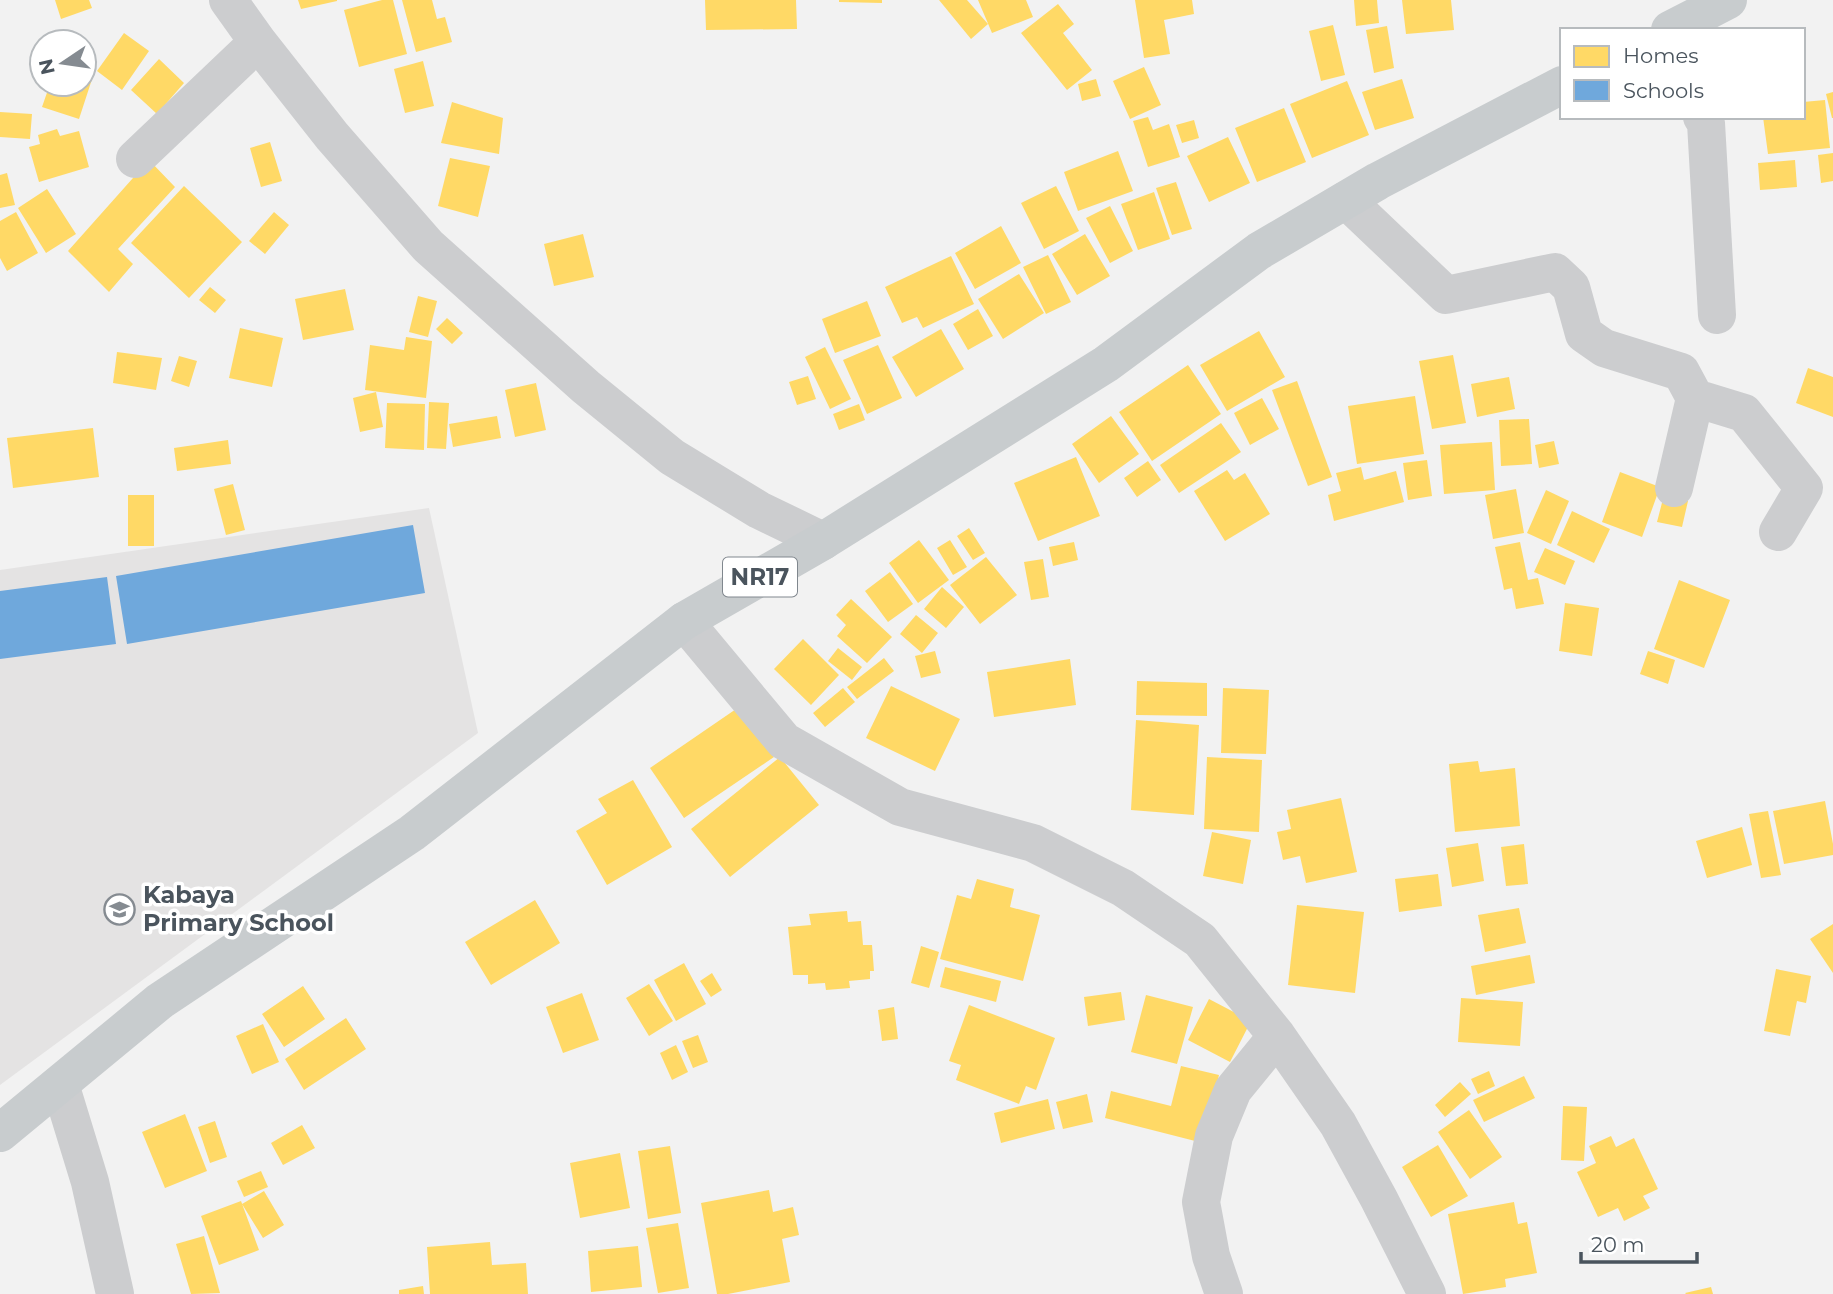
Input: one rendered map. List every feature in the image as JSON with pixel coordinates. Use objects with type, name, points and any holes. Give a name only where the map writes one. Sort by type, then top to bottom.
[{"type":"main road","points":[[1674,28],[1727,0]]},
{"type":"main road","name":"NR17","points":[[0,1133],[160,1002],[412,833],[684,621],[823,541],[1106,364],[1259,251],[1390,175],[1560,86]]},
{"type":"street","points":[[135,159],[243,13],[332,136],[428,246],[575,378],[672,457],[760,510],[823,541]]},
{"type":"street","points":[[1703,119],[1706,123],[1717,315]]},
{"type":"street","points":[[1346,200],[1446,295],[1555,272],[1572,287],[1584,334],[1604,348],[1681,372],[1695,398],[1674,488]]},
{"type":"street","points":[[1695,398],[1744,413],[1804,488],[1778,533]]},
{"type":"street","points":[[684,621],[784,741],[900,807],[1034,843],[1123,888],[1200,940],[1277,1036],[1338,1124],[1427,1294]]},
{"type":"street","points":[[1224,1294],[1210,1256],[1201,1202],[1214,1136],[1233,1090],[1277,1036]]},
{"type":"street","points":[[60,1084],[90,1182],[115,1294]]},
{"type":"shaded area","name":"Kabaya Primary School","points":[[429,508],[478,733],[0,1085],[0,570]]},
{"type":"building: Homes","points":[[55,0],[89,0],[92,8],[61,19]]},
{"type":"building: Homes","points":[[298,0],[337,0],[337,1],[301,9]]},
{"type":"building: Homes","points":[[382,0],[393,0],[407,54],[359,67],[344,10]]},
{"type":"building: Homes","points":[[402,0],[432,0],[437,19],[445,17],[452,42],[416,52]]},
{"type":"building: Homes","points":[[705,0],[796,0],[797,29],[706,30]]},
{"type":"building: Homes","points":[[882,0],[882,3],[839,2]]},
{"type":"building: Homes","points":[[939,0],[967,0],[988,24],[971,39]]},
{"type":"building: Homes","points":[[978,0],[1026,0],[1033,17],[992,33]]},
{"type":"building: Homes","points":[[1135,0],[1192,0],[1194,14],[1164,20],[1170,54],[1144,58]]},
{"type":"building: Homes","points":[[1354,0],[1377,0],[1379,23],[1356,26]]},
{"type":"building: Homes","points":[[1402,0],[1451,0],[1454,30],[1406,34]]},
{"type":"building: Homes","points":[[1058,4],[1074,24],[1063,33],[1092,70],[1067,90],[1021,33]]},
{"type":"building: Homes","points":[[1333,25],[1345,75],[1321,81],[1309,31]]},
{"type":"building: Homes","points":[[1387,26],[1394,68],[1374,73],[1366,30]]},
{"type":"building: Homes","points":[[124,33],[149,51],[122,90],[98,70]]},
{"type":"building: Homes","points":[[159,59],[184,83],[157,114],[131,90]]},
{"type":"building: Homes","points":[[423,61],[434,106],[405,113],[394,69]]},
{"type":"building: Homes","points":[[1144,67],[1161,105],[1130,119],[1113,81]]},
{"type":"building: Homes","points":[[1096,79],[1101,96],[1082,101],[1078,84]]},
{"type":"building: Homes","points":[[1402,79],[1414,118],[1375,130],[1362,92]]},
{"type":"building: Homes","points":[[1347,81],[1369,135],[1312,158],[1290,104]]},
{"type":"building: Homes","points":[[1833,92],[1833,118],[1832,118],[1826,94]]},
{"type":"building: Homes","points":[[45,98],[86,98],[79,119],[42,107]]},
{"type":"building: Homes","points":[[1825,100],[1830,148],[1768,154],[1763,119],[1805,119],[1805,102]]},
{"type":"building: Homes","points":[[452,102],[503,118],[499,154],[441,143]]},
{"type":"building: Homes","points":[[1284,108],[1306,162],[1257,182],[1235,128]]},
{"type":"building: Homes","points":[[0,112],[32,114],[30,139],[0,137]]},
{"type":"building: Homes","points":[[1148,117],[1153,130],[1169,124],[1180,157],[1148,167],[1133,121]]},
{"type":"building: Homes","points":[[1194,120],[1199,138],[1182,143],[1176,125]]},
{"type":"building: Homes","points":[[57,129],[60,136],[79,131],[89,167],[39,182],[29,147],[40,144],[38,135]]},
{"type":"building: Homes","points":[[1228,137],[1250,183],[1209,202],[1187,156]]},
{"type":"building: Homes","points":[[270,142],[282,181],[261,187],[250,148]]},
{"type":"building: Homes","points":[[1118,151],[1133,191],[1078,211],[1064,172]]},
{"type":"building: Homes","points":[[1833,153],[1833,181],[1821,183],[1818,155]]},
{"type":"building: Homes","points":[[450,158],[490,166],[478,217],[438,206]]},
{"type":"building: Homes","points":[[149,160],[175,187],[118,249],[133,264],[109,292],[68,251]]},
{"type":"building: Homes","points":[[1795,160],[1797,187],[1760,190],[1758,163]]},
{"type":"building: Homes","points":[[7,173],[15,205],[0,208],[0,175]]},
{"type":"building: Homes","points":[[1176,182],[1192,229],[1172,235],[1156,188]]},
{"type":"building: Homes","points":[[184,186],[242,242],[189,298],[131,243]]},
{"type":"building: Homes","points":[[1056,186],[1079,231],[1044,249],[1021,203]]},
{"type":"building: Homes","points":[[47,189],[76,234],[46,253],[18,208]]},
{"type":"building: Homes","points":[[1154,192],[1170,239],[1138,250],[1121,204]]},
{"type":"building: Homes","points":[[1110,206],[1133,251],[1110,263],[1086,218]]},
{"type":"building: Homes","points":[[16,212],[38,253],[7,271],[0,258],[0,221]]},
{"type":"building: Homes","points":[[274,212],[289,225],[265,254],[249,241]]},
{"type":"building: Homes","points":[[1001,226],[1021,263],[975,289],[955,253]]},
{"type":"building: Homes","points":[[583,234],[594,277],[554,286],[544,244]]},
{"type":"building: Homes","points":[[1085,234],[1110,276],[1077,295],[1052,254]]},
{"type":"building: Homes","points":[[1048,255],[1071,302],[1046,314],[1023,267]]},
{"type":"building: Homes","points":[[951,256],[974,304],[923,328],[917,317],[902,323],[885,287]]},
{"type":"building: Homes","points":[[1019,274],[1044,313],[1003,339],[978,299]]},
{"type":"building: Homes","points":[[210,287],[226,300],[215,313],[199,300]]},
{"type":"building: Homes","points":[[345,289],[354,330],[303,340],[295,299]]},
{"type":"building: Homes","points":[[418,296],[437,301],[428,337],[409,332]]},
{"type":"building: Homes","points":[[867,301],[881,336],[835,353],[822,319]]},
{"type":"building: Homes","points":[[978,309],[993,336],[968,350],[953,324]]},
{"type":"building: Homes","points":[[447,318],[463,333],[452,344],[436,329]]},
{"type":"building: Homes","points":[[240,328],[283,338],[272,387],[229,378]]},
{"type":"building: Homes","points":[[941,329],[964,369],[916,397],[892,357]]},
{"type":"building: Homes","points":[[1259,331],[1285,377],[1227,411],[1200,365]]},
{"type":"building: Homes","points":[[406,337],[432,341],[426,398],[365,390],[370,345],[404,350]]},
{"type":"building: Homes","points":[[878,345],[902,398],[867,414],[843,360]]},
{"type":"building: Homes","points":[[825,347],[851,399],[830,409],[805,357]]},
{"type":"building: Homes","points":[[117,352],[162,358],[156,390],[113,383]]},
{"type":"building: Homes","points":[[1453,355],[1466,423],[1432,429],[1419,361]]},
{"type":"building: Homes","points":[[179,356],[197,361],[189,387],[171,381]]},
{"type":"building: Homes","points":[[1188,365],[1221,414],[1152,461],[1119,412]]},
{"type":"building: Homes","points":[[1808,368],[1833,377],[1833,417],[1796,403]]},
{"type":"building: Homes","points":[[808,376],[816,399],[797,405],[789,382]]},
{"type":"building: Homes","points":[[1509,377],[1515,409],[1477,417],[1471,384]]},
{"type":"building: Homes","points":[[1297,381],[1332,477],[1308,486],[1272,390]]},
{"type":"building: Homes","points":[[536,383],[546,430],[515,437],[505,390]]},
{"type":"building: Homes","points":[[376,392],[383,427],[360,432],[353,398]]},
{"type":"building: Homes","points":[[1415,396],[1424,454],[1357,464],[1348,406]]},
{"type":"building: Homes","points":[[1262,398],[1279,429],[1250,445],[1234,413]]},
{"type":"building: Homes","points":[[429,402],[449,403],[446,449],[427,448]]},
{"type":"building: Homes","points":[[387,403],[425,404],[424,450],[385,448]]},
{"type":"building: Homes","points":[[859,404],[865,420],[839,430],[833,414]]},
{"type":"building: Homes","points":[[497,416],[501,438],[453,447],[449,424]]},
{"type":"building: Homes","points":[[1111,416],[1139,454],[1099,483],[1072,444]]},
{"type":"building: Homes","points":[[1529,419],[1532,464],[1501,466],[1499,420]]},
{"type":"building: Homes","points":[[1221,423],[1241,452],[1179,493],[1160,465]]},
{"type":"building: Homes","points":[[93,428],[99,477],[13,488],[7,438]]},
{"type":"building: Homes","points":[[228,440],[231,464],[177,471],[174,448]]},
{"type":"building: Homes","points":[[1554,441],[1559,464],[1539,468],[1535,445]]},
{"type":"building: Homes","points":[[1492,442],[1495,490],[1444,494],[1440,445]]},
{"type":"building: Homes","points":[[1076,457],[1100,516],[1038,541],[1014,483]]},
{"type":"building: Homes","points":[[1427,460],[1432,496],[1408,500],[1403,463]]},
{"type":"building: Homes","points":[[1148,461],[1161,480],[1137,497],[1124,478]]},
{"type":"building: Homes","points":[[1361,467],[1364,480],[1396,471],[1404,502],[1334,521],[1328,495],[1341,491],[1336,473]]},
{"type":"building: Homes","points":[[1227,470],[1234,480],[1245,473],[1270,514],[1225,541],[1194,491]]},
{"type":"building: Homes","points":[[1620,472],[1660,487],[1642,537],[1602,522]]},
{"type":"building: Homes","points":[[233,484],[245,530],[226,535],[214,489]]},
{"type":"building: Homes","points":[[1516,489],[1524,533],[1493,539],[1485,495]]},
{"type":"building: Homes","points":[[1546,490],[1569,501],[1551,544],[1527,533]]},
{"type":"building: Homes","points":[[128,495],[154,495],[154,546],[128,546]]},
{"type":"building: Homes","points":[[1664,495],[1688,501],[1682,527],[1657,522]]},
{"type":"building: Homes","points":[[1572,511],[1610,529],[1594,563],[1557,545]]},
{"type":"building: Homes","points":[[969,528],[985,553],[973,560],[957,536]]},
{"type":"building: Homes","points":[[919,540],[949,580],[918,603],[889,563]]},
{"type":"building: Homes","points":[[950,540],[967,567],[953,575],[937,548]]},
{"type":"building: Homes","points":[[1074,542],[1078,560],[1053,566],[1049,547]]},
{"type":"building: Homes","points":[[1520,542],[1528,580],[1538,578],[1544,604],[1516,609],[1512,588],[1504,590],[1495,547]]},
{"type":"building: Homes","points":[[1545,548],[1575,561],[1565,585],[1534,572]]},
{"type":"building: Homes","points":[[986,557],[1017,595],[980,624],[950,585]]},
{"type":"building: Homes","points":[[1043,559],[1049,597],[1031,600],[1024,562]]},
{"type":"building: Homes","points":[[890,572],[913,604],[888,622],[865,591]]},
{"type":"building: Homes","points":[[1679,580],[1730,600],[1704,668],[1654,649]]},
{"type":"building: Homes","points":[[942,587],[964,607],[946,628],[924,609]]},
{"type":"building: Homes","points":[[851,599],[892,637],[867,663],[837,636],[846,625],[836,615]]},
{"type":"building: Homes","points":[[1565,603],[1599,608],[1592,656],[1559,651]]},
{"type":"building: Homes","points":[[916,615],[938,633],[922,653],[900,634]]},
{"type":"building: Homes","points":[[803,639],[839,675],[811,705],[774,669]]},
{"type":"building: Homes","points":[[838,648],[862,667],[852,680],[828,661]]},
{"type":"building: Homes","points":[[935,651],[941,673],[921,678],[915,656]]},
{"type":"building: Homes","points":[[1648,651],[1675,660],[1668,684],[1640,674]]},
{"type":"building: Homes","points":[[884,658],[894,671],[857,699],[847,687]]},
{"type":"building: Homes","points":[[1070,659],[1076,705],[994,717],[987,672]]},
{"type":"building: Homes","points":[[1137,681],[1207,683],[1207,716],[1136,715]]},
{"type":"building: Homes","points":[[891,686],[960,719],[935,771],[866,738]]},
{"type":"building: Homes","points":[[843,688],[855,702],[825,727],[813,713]]},
{"type":"building: Homes","points":[[1223,688],[1269,690],[1266,754],[1221,753]]},
{"type":"building: Homes","points":[[739,707],[774,757],[684,818],[650,768]]},
{"type":"building: Homes","points":[[1136,720],[1199,725],[1194,815],[1131,810]]},
{"type":"building: Homes","points":[[780,757],[819,805],[730,877],[691,829]]},
{"type":"building: Homes","points":[[1207,757],[1262,760],[1259,832],[1204,829]]},
{"type":"building: Homes","points":[[1478,761],[1480,772],[1515,768],[1520,826],[1455,832],[1449,764]]},
{"type":"building: Homes","points":[[633,780],[672,847],[607,885],[576,831],[607,813],[598,799]]},
{"type":"building: Homes","points":[[1341,798],[1357,872],[1306,883],[1300,856],[1283,860],[1277,832],[1291,829],[1287,810]]},
{"type":"building: Homes","points":[[1825,801],[1833,855],[1784,864],[1773,811]]},
{"type":"building: Homes","points":[[1768,811],[1781,875],[1761,878],[1749,814]]},
{"type":"building: Homes","points":[[1742,827],[1752,865],[1707,878],[1696,841]]},
{"type":"building: Homes","points":[[1212,832],[1251,840],[1243,884],[1203,876]]},
{"type":"building: Homes","points":[[1478,843],[1484,881],[1452,887],[1446,848]]},
{"type":"building: Homes","points":[[1524,844],[1528,884],[1506,886],[1501,847]]},
{"type":"building: Homes","points":[[1438,874],[1442,906],[1399,912],[1395,879]]},
{"type":"building: Homes","points":[[977,879],[1014,889],[1010,907],[1040,915],[1023,981],[940,959],[957,895],[971,899]]},
{"type":"building: Homes","points":[[535,900],[560,943],[491,985],[465,942]]},
{"type":"building: Homes","points":[[1297,905],[1364,912],[1355,993],[1288,985]]},
{"type":"building: Homes","points":[[1519,908],[1526,943],[1485,952],[1478,915]]},
{"type":"building: Homes","points":[[847,911],[848,922],[861,921],[863,945],[872,945],[874,971],[870,971],[870,979],[849,981],[850,988],[826,990],[825,983],[808,984],[808,975],[793,975],[788,927],[811,925],[809,914]]},
{"type":"building: Homes","points":[[1833,924],[1833,973],[1810,939]]},
{"type":"building: Homes","points":[[921,946],[939,952],[929,988],[911,983]]},
{"type":"building: Homes","points":[[1530,955],[1535,983],[1476,995],[1471,966]]},
{"type":"building: Homes","points":[[684,963],[706,1004],[676,1021],[654,980]]},
{"type":"building: Homes","points":[[945,967],[1001,981],[996,1002],[940,987]]},
{"type":"building: Homes","points":[[1776,969],[1811,976],[1806,1003],[1797,1001],[1790,1036],[1764,1031]]},
{"type":"building: Homes","points":[[712,973],[722,990],[711,997],[700,981]]},
{"type":"building: Homes","points":[[649,984],[673,1021],[649,1036],[626,998]]},
{"type":"building: Homes","points":[[303,986],[325,1019],[284,1047],[262,1014]]},
{"type":"building: Homes","points":[[1121,992],[1125,1020],[1088,1026],[1084,997]]},
{"type":"building: Homes","points":[[582,993],[599,1040],[563,1053],[546,1007]]},
{"type":"building: Homes","points":[[1146,995],[1193,1007],[1177,1064],[1131,1052]]},
{"type":"building: Homes","points":[[1461,998],[1523,1002],[1520,1046],[1458,1042]]},
{"type":"building: Homes","points":[[1209,999],[1251,1021],[1230,1062],[1188,1040]]},
{"type":"building: Homes","points":[[969,1005],[1055,1038],[1036,1090],[1026,1086],[1019,1104],[956,1080],[961,1065],[949,1061]]},
{"type":"building: Homes","points":[[894,1007],[898,1039],[882,1041],[878,1010]]},
{"type":"building: Homes","points":[[346,1018],[366,1049],[304,1090],[285,1059]]},
{"type":"building: Homes","points":[[263,1024],[279,1062],[252,1074],[236,1036]]},
{"type":"building: Homes","points":[[698,1035],[708,1062],[693,1068],[682,1041]]},
{"type":"building: Homes","points":[[676,1045],[688,1072],[672,1080],[660,1053]]},
{"type":"building: Homes","points":[[1181,1066],[1219,1075],[1203,1143],[1105,1118],[1111,1091],[1171,1106]]},
{"type":"building: Homes","points":[[1489,1071],[1495,1086],[1478,1094],[1471,1079]]},
{"type":"building: Homes","points":[[1524,1076],[1535,1098],[1484,1122],[1473,1100]]},
{"type":"building: Homes","points":[[1460,1082],[1471,1094],[1445,1117],[1435,1105]]},
{"type":"building: Homes","points":[[1087,1094],[1093,1122],[1063,1129],[1056,1102]]},
{"type":"building: Homes","points":[[1048,1099],[1055,1129],[1001,1143],[994,1113]]},
{"type":"building: Homes","points":[[1563,1106],[1587,1107],[1584,1161],[1561,1160]]},
{"type":"building: Homes","points":[[1469,1110],[1502,1157],[1470,1179],[1438,1132]]},
{"type":"building: Homes","points":[[185,1114],[207,1171],[165,1188],[142,1132]]},
{"type":"building: Homes","points":[[215,1121],[227,1157],[210,1163],[198,1127]]},
{"type":"building: Homes","points":[[302,1125],[315,1148],[283,1165],[271,1143]]},
{"type":"building: Homes","points":[[1611,1136],[1616,1147],[1634,1138],[1658,1189],[1643,1196],[1650,1208],[1624,1221],[1618,1208],[1598,1217],[1577,1172],[1596,1163],[1589,1146]]},
{"type":"building: Homes","points":[[1438,1145],[1468,1196],[1431,1217],[1402,1167]]},
{"type":"building: Homes","points":[[670,1146],[681,1213],[648,1219],[638,1151]]},
{"type":"building: Homes","points":[[620,1153],[630,1208],[580,1218],[570,1163]]},
{"type":"building: Homes","points":[[261,1171],[268,1187],[244,1197],[237,1181]]},
{"type":"building: Homes","points":[[769,1190],[773,1212],[793,1207],[799,1235],[782,1239],[790,1282],[717,1294],[701,1203]]},
{"type":"building: Homes","points":[[264,1191],[284,1225],[263,1238],[242,1204]]},
{"type":"building: Homes","points":[[241,1201],[259,1250],[219,1265],[201,1216]]},
{"type":"building: Homes","points":[[1514,1202],[1518,1224],[1527,1222],[1537,1273],[1505,1279],[1506,1287],[1463,1294],[1448,1214]]},
{"type":"building: Homes","points":[[678,1223],[689,1288],[658,1293],[646,1228]]},
{"type":"building: Homes","points":[[204,1236],[220,1293],[191,1294],[176,1244]]},
{"type":"building: Homes","points":[[490,1242],[492,1265],[526,1263],[528,1294],[430,1294],[427,1247]]},
{"type":"building: Homes","points":[[638,1246],[642,1287],[591,1292],[588,1251]]},
{"type":"building: Homes","points":[[423,1286],[424,1294],[399,1294],[399,1290]]},
{"type":"building: Homes","points":[[1711,1287],[1713,1294],[1685,1293]]},
{"type":"building: Schools","points":[[413,525],[425,593],[127,644],[116,576]]},
{"type":"building: Schools","points":[[107,577],[116,644],[0,659],[0,591]]},
{"type":"place","name":"Kabaya Primary School","points":[[120,909]]}]
